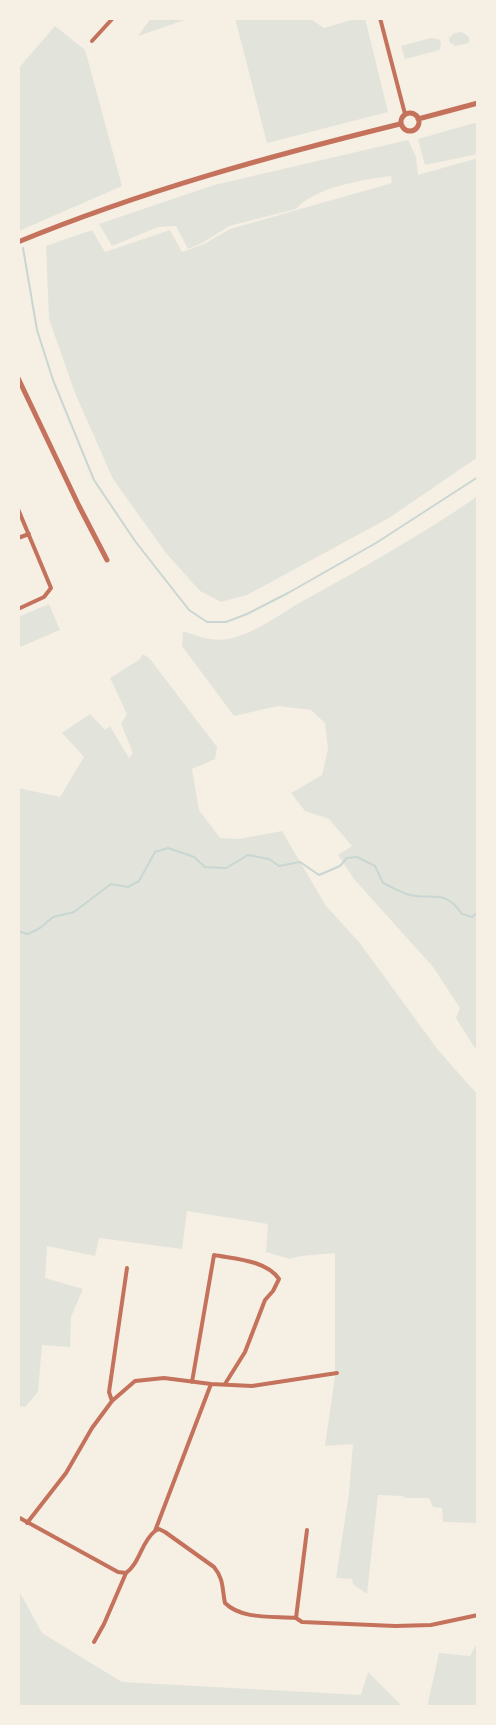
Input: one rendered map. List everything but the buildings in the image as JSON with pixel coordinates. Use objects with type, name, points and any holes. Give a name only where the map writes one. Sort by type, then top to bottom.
[{"type":"street","points":[[92,41],[113,18]]},
{"type":"street","points":[[380,18],[405,114]]},
{"type":"street","points":[[418,119],[478,104]]},
{"type":"street","points":[[413,113],[418,119],[418,125],[413,130],[405,130],[400,124],[405,114],[413,113]]},
{"type":"street","points":[[18,242],[132,198],[290,151],[400,124]]},
{"type":"street","points":[[18,378],[107,560]]},
{"type":"street","points":[[18,509],[51,583],[50,591],[44,597],[18,609]]},
{"type":"street","points":[[18,538],[29,534]]},
{"type":"street","points":[[192,1382],[214,1255],[253,1262],[274,1272],[279,1279],[265,1300],[245,1352],[225,1385]]},
{"type":"street","points":[[112,1401],[110,1392],[127,1268]]},
{"type":"street","points":[[27,1523],[66,1473],[92,1428],[112,1401],[135,1381],[164,1378],[252,1386],[337,1373]]},
{"type":"street","points":[[94,1642],[126,1573],[131,1569],[147,1538],[154,1531],[211,1384]]},
{"type":"street","points":[[18,1517],[118,1572],[126,1573]]},
{"type":"street","points":[[154,1531],[159,1529],[165,1532],[214,1567],[220,1575],[225,1603],[230,1608],[251,1615],[297,1618],[302,1622],[395,1626],[431,1625],[478,1616]]},
{"type":"street","points":[[297,1618],[306,1530]]},
{"type":"shaded area","points":[[151,18],[190,18],[138,36]]},
{"type":"shaded area","points":[[235,18],[309,18],[324,28],[365,18],[388,112],[267,143]]},
{"type":"shaded area","points":[[55,26],[86,53],[122,186],[19,231],[18,69]]},
{"type":"shaded area","points":[[462,32],[469,37],[469,43],[455,46],[449,42],[449,38],[454,33]]},
{"type":"shaded area","points":[[431,38],[441,42],[440,49],[405,59],[401,46]]},
{"type":"shaded area","points":[[478,122],[478,154],[425,165],[418,139]]},
{"type":"shaded area","points":[[408,140],[416,157],[418,175],[478,158],[478,457],[389,518],[247,595],[221,602],[200,591],[166,553],[113,479],[75,393],[49,319],[46,246],[92,230],[105,252],[170,230],[182,252],[204,244],[230,229],[392,183],[391,176],[367,179],[326,190],[314,195],[296,209],[229,226],[188,249],[176,226],[158,227],[112,246],[99,224],[214,185]]},
{"type":"shaded area","points":[[478,496],[478,1053],[456,1018],[460,1008],[433,967],[354,879],[338,855],[352,846],[329,819],[305,811],[291,793],[322,775],[328,749],[325,723],[311,710],[278,706],[234,716],[182,646],[183,631],[205,638],[223,640],[257,629],[391,551]]},
{"type":"shaded area","points":[[49,604],[60,630],[18,648],[18,617]]},
{"type":"shaded area","points":[[143,654],[150,659],[217,747],[215,759],[192,769],[199,810],[220,838],[239,839],[282,831],[326,906],[359,942],[438,1050],[478,1095],[478,1523],[443,1522],[442,1508],[433,1507],[429,1498],[378,1495],[367,1594],[353,1584],[352,1579],[336,1578],[349,1493],[353,1444],[325,1446],[335,1376],[335,1253],[290,1259],[266,1252],[268,1224],[187,1211],[182,1249],[99,1238],[95,1256],[47,1246],[45,1278],[83,1289],[71,1317],[70,1347],[42,1345],[38,1392],[25,1407],[18,1406],[18,788],[60,797],[84,757],[62,733],[90,714],[105,730],[110,726],[129,758],[133,753],[121,724],[127,714],[110,678],[139,660]]},
{"type":"shaded area","points":[[18,1589],[42,1633],[122,1682],[361,1695],[368,1672],[403,1707],[18,1707]]},
{"type":"shaded area","points":[[478,1641],[478,1707],[427,1707],[439,1653],[470,1656]]},
{"type":"waterway","points":[[23,248],[37,330],[53,380],[94,480],[135,541],[189,610],[207,622],[226,622],[288,593],[376,543],[478,477]]},
{"type":"waterway","points":[[18,931],[28,934],[53,917],[74,912],[111,884],[128,887],[139,881],[155,852],[168,848],[194,857],[205,867],[226,868],[248,855],[269,859],[279,866],[300,862],[319,875],[340,866],[347,858],[357,857],[375,866],[383,883],[400,891],[410,895],[445,898],[462,914],[472,917],[478,912]]}]
